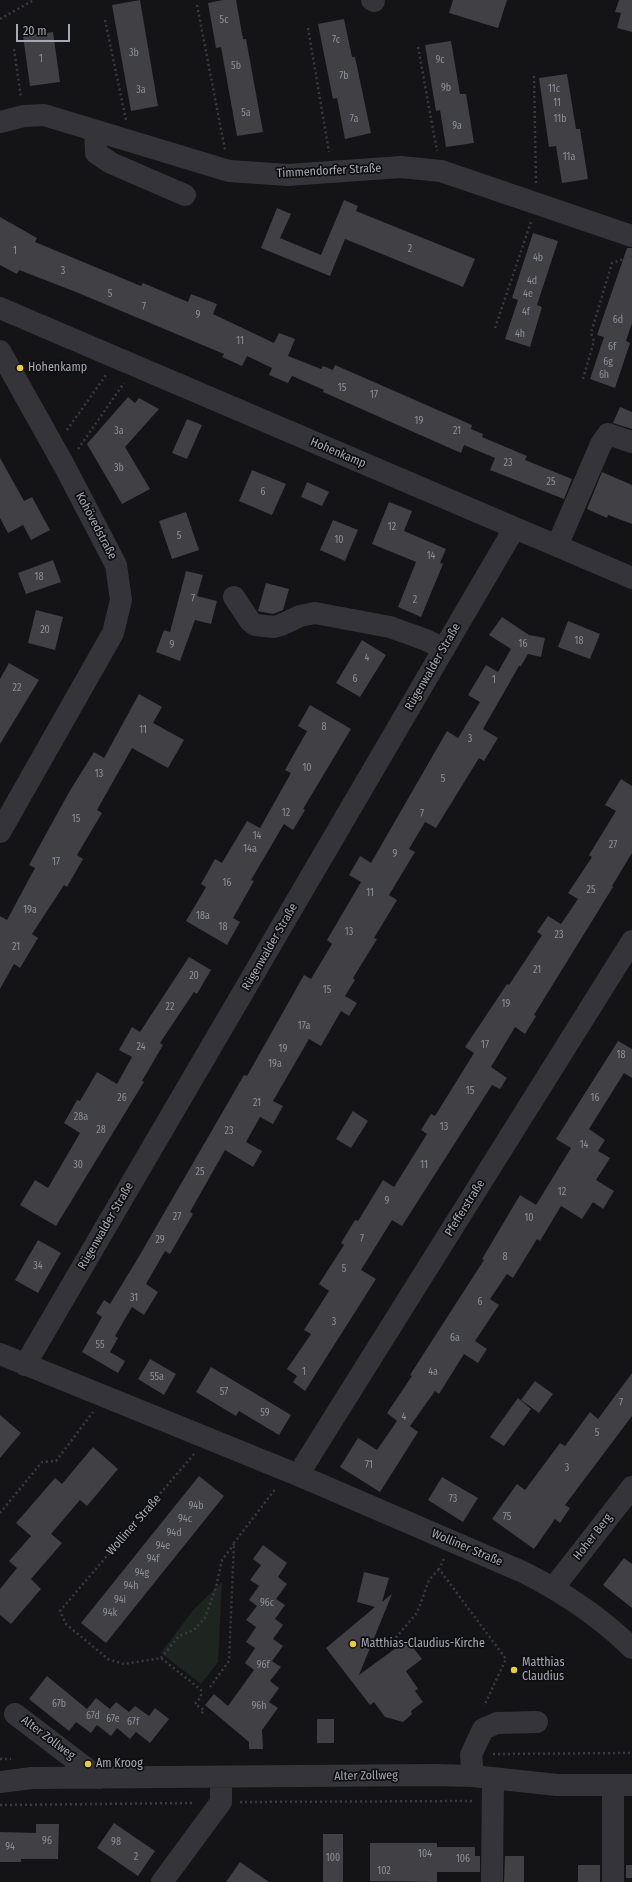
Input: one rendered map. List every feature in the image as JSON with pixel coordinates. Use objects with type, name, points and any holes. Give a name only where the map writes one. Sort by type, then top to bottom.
[{"type":"street","name":"Timmendorfer Straße","points":[[0,122],[24,116],[44,115],[229,171],[288,175],[400,167],[441,171],[537,205],[632,236]]},
{"type":"street","points":[[95,131],[96,153],[111,163],[185,195]]},
{"type":"street","name":"Hohenkamp","points":[[0,308],[514,529],[632,578]]},
{"type":"street","name":"Kohövedstraße","points":[[0,351],[65,467],[116,565],[121,600],[113,633],[0,832]]},
{"type":"street","points":[[557,546],[601,444],[608,434],[632,442]]},
{"type":"street","name":"Rügenwalder Straße","points":[[26,1365],[514,529]]},
{"type":"street","points":[[234,597],[250,621],[255,625],[274,627],[300,616],[315,613],[390,628],[426,640],[444,649]]},
{"type":"street","name":"Pfefferstraße","points":[[294,1474],[632,941]]},
{"type":"street","name":"Wolliner Straße","points":[[0,1354],[294,1474],[452,1541],[554,1587],[588,1611],[632,1648]]},
{"type":"street","name":"Hoher Berg","points":[[554,1587],[632,1487]]},
{"type":"street","name":"Alter Zollweg","points":[[16,1714],[99,1778]]},
{"type":"street","points":[[492,1882],[493,1801],[479,1770],[483,1729],[497,1723],[537,1722]]},
{"type":"street","name":"Alter Zollweg","points":[[0,1782],[32,1778],[435,1774],[479,1770],[557,1785],[622,1785]]},
{"type":"street","points":[[162,1882],[221,1802],[221,1777]]},
{"type":"street","points":[[613,1882],[622,1785]]},
{"type":"path","points":[[0,19],[34,0]]},
{"type":"path","points":[[197,5],[229,171]]},
{"type":"path","points":[[105,20],[130,142]]},
{"type":"path","points":[[308,28],[332,172]]},
{"type":"path","points":[[418,47],[441,171]]},
{"type":"path","points":[[14,49],[24,116]]},
{"type":"path","points":[[495,328],[537,205],[534,76]]},
{"type":"path","points":[[583,379],[594,341],[591,332],[612,263],[632,256]]},
{"type":"path","points":[[54,448],[127,362]]},
{"type":"path","points":[[65,467],[127,362]]},
{"type":"path","points":[[0,1513],[42,1462],[56,1461],[104,1397]]},
{"type":"path","name":"Wolliner Straße","points":[[161,1658],[124,1664],[108,1659],[66,1624],[60,1611],[208,1439]]},
{"type":"path","points":[[201,1714],[204,1710],[195,1704],[201,1697],[201,1690],[161,1658],[179,1636],[194,1630],[204,1618],[216,1587],[222,1560],[294,1474]]},
{"type":"path","points":[[386,1649],[417,1613],[429,1580],[439,1569],[452,1541]]},
{"type":"path","points":[[210,1687],[228,1661],[234,1544]]},
{"type":"path","points":[[439,1569],[506,1659],[476,1724],[483,1729]]},
{"type":"path","points":[[479,1770],[476,1754],[632,1753]]},
{"type":"path","points":[[0,1805],[221,1802],[493,1801]]},
{"type":"shaded area","points":[[222,1582],[218,1662],[201,1684],[161,1653],[193,1610]]},
{"type":"building","points":[[140,0],[158,106],[131,111],[112,5]]},
{"type":"building","points":[[223,0],[236,0],[243,39],[246,39],[263,132],[237,136],[221,47],[216,48],[208,3]]},
{"type":"building","points":[[453,0],[507,0],[498,28],[449,13]]},
{"type":"building","points":[[619,0],[632,0],[632,32],[617,28],[621,13],[615,12]]},
{"type":"building","points":[[344,19],[352,57],[355,57],[371,133],[345,139],[337,98],[333,99],[318,24]]},
{"type":"building","points":[[53,32],[60,82],[30,86],[23,36]]},
{"type":"building","points":[[451,41],[460,94],[466,94],[474,143],[446,147],[440,110],[436,111],[425,45]]},
{"type":"building","points":[[567,74],[576,129],[580,129],[588,179],[562,183],[556,146],[549,147],[539,78]]},
{"type":"building","points":[[344,200],[358,206],[356,211],[475,259],[463,287],[345,239],[330,276],[261,248],[277,208],[291,214],[280,238],[321,255]]},
{"type":"building","points":[[0,217],[37,238],[35,242],[141,286],[143,283],[188,302],[191,294],[217,304],[213,314],[274,343],[279,333],[295,339],[288,356],[321,369],[323,366],[333,370],[335,365],[472,425],[471,429],[483,434],[482,437],[527,456],[525,460],[572,479],[564,499],[490,470],[495,458],[464,445],[461,453],[323,392],[324,390],[292,376],[288,383],[269,375],[272,368],[247,356],[242,366],[222,357],[224,354],[76,292],[19,270],[17,274],[0,265]]},
{"type":"building","points":[[533,233],[558,241],[537,305],[542,307],[530,347],[505,339],[518,300],[512,298]]},
{"type":"building","points":[[627,248],[632,248],[632,323],[626,341],[630,343],[615,388],[590,379],[604,337],[597,335]]},
{"type":"building","points":[[128,397],[135,403],[139,398],[159,409],[125,447],[150,489],[122,504],[87,444]]},
{"type":"building","points":[[620,407],[632,412],[632,429],[613,423]]},
{"type":"building","points":[[187,419],[202,425],[187,459],[172,453]]},
{"type":"building","points":[[0,458],[24,501],[32,497],[50,530],[31,540],[23,525],[8,533],[0,518]]},
{"type":"building","points":[[252,470],[286,484],[272,515],[239,501]]},
{"type":"building","points":[[602,472],[632,485],[632,524],[608,515],[607,518],[587,509]]},
{"type":"building","points":[[307,482],[329,492],[322,506],[301,497]]},
{"type":"building","points":[[389,502],[412,511],[404,531],[446,549],[440,563],[443,564],[421,617],[398,607],[416,562],[372,544]]},
{"type":"building","points":[[186,512],[199,550],[172,559],[159,521]]},
{"type":"building","points":[[333,520],[358,530],[345,561],[320,550]]},
{"type":"building","points":[[53,560],[61,582],[26,594],[18,573]]},
{"type":"building","points":[[186,571],[203,575],[197,596],[217,601],[211,624],[195,620],[180,661],[156,652],[164,630],[170,632]]},
{"type":"building","points":[[266,583],[289,589],[283,610],[273,614],[258,611]]},
{"type":"building","points":[[36,610],[63,617],[55,650],[28,643]]},
{"type":"building","points":[[502,617],[529,635],[545,638],[541,657],[528,654],[521,666],[519,666],[483,729],[498,738],[484,761],[479,758],[436,828],[425,822],[409,849],[415,852],[389,895],[397,900],[374,938],[377,939],[353,978],[355,980],[345,996],[357,1003],[349,1016],[341,1011],[321,1046],[309,1039],[273,1101],[283,1106],[273,1124],[260,1117],[246,1142],[262,1151],[253,1167],[225,1150],[190,1212],[193,1214],[170,1254],[165,1251],[146,1284],[158,1292],[144,1315],[132,1307],[115,1336],[118,1338],[110,1352],[125,1361],[118,1373],[82,1352],[102,1317],[96,1313],[104,1300],[110,1304],[244,1075],[247,1076],[304,975],[311,979],[332,944],[327,940],[361,882],[349,875],[360,856],[371,863],[447,731],[458,738],[480,702],[468,695],[486,665],[498,672],[511,649],[489,635]]},
{"type":"building","points":[[568,621],[600,634],[590,659],[558,647]]},
{"type":"building","points":[[362,640],[386,655],[360,697],[336,683]]},
{"type":"building","points":[[9,663],[39,680],[0,744],[0,679]]},
{"type":"building","points":[[139,694],[162,707],[153,723],[184,740],[168,768],[132,748],[97,810],[102,813],[77,855],[83,859],[67,887],[64,885],[32,934],[38,938],[20,968],[14,964],[0,989],[0,916],[7,920],[35,868],[29,865],[68,794],[94,752],[104,758]]},
{"type":"building","points":[[310,705],[351,729],[303,809],[305,810],[293,830],[284,824],[251,880],[254,881],[233,918],[240,922],[227,945],[186,921],[206,887],[201,884],[215,859],[222,863],[247,821],[260,828],[291,773],[285,770],[307,731],[298,726]]},
{"type":"building","points":[[621,779],[632,786],[632,853],[612,886],[613,887],[534,1015],[536,1016],[525,1034],[515,1027],[491,1067],[507,1078],[500,1089],[492,1085],[402,1226],[392,1220],[361,1270],[376,1279],[305,1391],[293,1382],[297,1376],[287,1369],[311,1334],[304,1330],[329,1291],[319,1284],[344,1245],[341,1243],[355,1220],[358,1221],[383,1180],[394,1187],[427,1134],[421,1130],[431,1114],[435,1116],[474,1053],[465,1047],[542,935],[537,932],[548,916],[561,924],[578,899],[568,893],[592,857],[589,855],[616,811],[605,805]]},
{"type":"building","points":[[189,957],[211,970],[197,994],[194,992],[160,1043],[163,1045],[142,1081],[144,1082],[56,1226],[20,1205],[35,1180],[48,1188],[80,1133],[64,1123],[77,1100],[80,1101],[97,1072],[117,1084],[132,1057],[119,1050],[132,1027],[140,1032]]},
{"type":"building","points":[[618,1041],[632,1049],[632,1078],[624,1073],[589,1129],[605,1140],[598,1151],[610,1158],[596,1180],[614,1191],[603,1209],[593,1202],[582,1219],[561,1206],[540,1241],[537,1239],[513,1278],[507,1274],[490,1299],[499,1305],[475,1341],[487,1349],[478,1363],[464,1354],[439,1394],[435,1391],[410,1426],[418,1432],[380,1492],[340,1467],[358,1438],[377,1450],[397,1421],[387,1413],[412,1376],[410,1375],[484,1260],[482,1259],[520,1195],[536,1205],[571,1148],[556,1139]]},
{"type":"building","points":[[353,1111],[368,1121],[351,1148],[336,1139]]},
{"type":"building","points":[[38,1240],[61,1253],[38,1293],[15,1280]]},
{"type":"building","points":[[150,1359],[176,1374],[164,1395],[138,1379]]},
{"type":"building","points":[[211,1367],[291,1415],[279,1435],[239,1411],[236,1416],[196,1392]]},
{"type":"building","points":[[632,1373],[632,1416],[565,1505],[570,1508],[560,1523],[555,1519],[534,1549],[492,1519],[517,1484],[525,1490],[560,1443],[565,1446],[590,1412],[598,1419]]},
{"type":"building","points":[[535,1381],[553,1394],[539,1413],[521,1400]]},
{"type":"building","points":[[518,1398],[531,1409],[504,1446],[490,1437]]},
{"type":"building","points":[[0,1415],[21,1433],[0,1458]]},
{"type":"building","points":[[93,1447],[118,1469],[87,1506],[80,1500],[51,1534],[62,1543],[31,1579],[41,1589],[11,1624],[0,1615],[0,1589],[17,1568],[9,1561],[31,1536],[16,1523],[55,1478],[62,1484]]},
{"type":"building","points":[[199,1476],[224,1496],[106,1643],[81,1623]]},
{"type":"building","points":[[442,1477],[478,1498],[463,1522],[428,1500]]},
{"type":"building","points":[[263,1545],[287,1563],[278,1577],[287,1584],[276,1599],[285,1605],[275,1619],[283,1625],[273,1639],[283,1646],[272,1661],[281,1667],[270,1681],[279,1688],[269,1702],[278,1708],[262,1730],[263,1749],[249,1749],[249,1742],[205,1705],[214,1694],[228,1706],[254,1670],[245,1663],[255,1648],[246,1642],[256,1627],[246,1620],[257,1606],[249,1600],[259,1586],[250,1580],[261,1565],[253,1559]]},
{"type":"building","points":[[624,1558],[632,1564],[632,1608],[603,1585]]},
{"type":"building","name":"Matthias-Claudius-Kirche","points":[[364,1572],[389,1578],[382,1602],[392,1594],[359,1675],[407,1640],[422,1659],[406,1671],[418,1689],[415,1691],[423,1702],[411,1711],[412,1714],[403,1722],[385,1717],[374,1702],[370,1705],[326,1648],[375,1607],[357,1602]]},
{"type":"building","points":[[47,1676],[87,1709],[96,1698],[110,1709],[116,1702],[129,1712],[135,1706],[149,1716],[155,1708],[169,1719],[150,1743],[136,1732],[130,1739],[117,1728],[111,1736],[97,1725],[91,1733],[76,1722],[69,1731],[29,1699]]},
{"type":"building","points":[[317,1719],[334,1719],[334,1743],[317,1743]]},
{"type":"building","points":[[114,1823],[155,1851],[138,1876],[97,1848]]},
{"type":"building","points":[[36,1824],[59,1824],[58,1859],[21,1859],[21,1862],[0,1862],[0,1832],[36,1833]]},
{"type":"building","points":[[323,1834],[343,1834],[343,1882],[323,1882]]},
{"type":"building","points":[[370,1843],[437,1843],[437,1847],[475,1847],[475,1856],[480,1856],[480,1872],[437,1872],[437,1882],[370,1881]]},
{"type":"building","points":[[505,1856],[524,1856],[524,1882],[504,1882]]},
{"type":"building","points":[[240,1862],[269,1882],[226,1882]]},
{"type":"building","points":[[578,1865],[600,1865],[600,1882],[578,1882]]},
{"type":"building","points":[[626,1865],[632,1865],[632,1878],[626,1878]]},
{"type":"place","name":"Hohenkamp","points":[[20,368]]},
{"type":"place","name":"Matthias-Claudius-Kirche","points":[[353,1644]]},
{"type":"place","name":"Matthias Claudius","points":[[514,1670]]},
{"type":"place","name":"Am Kroog","points":[[88,1764]]}]
